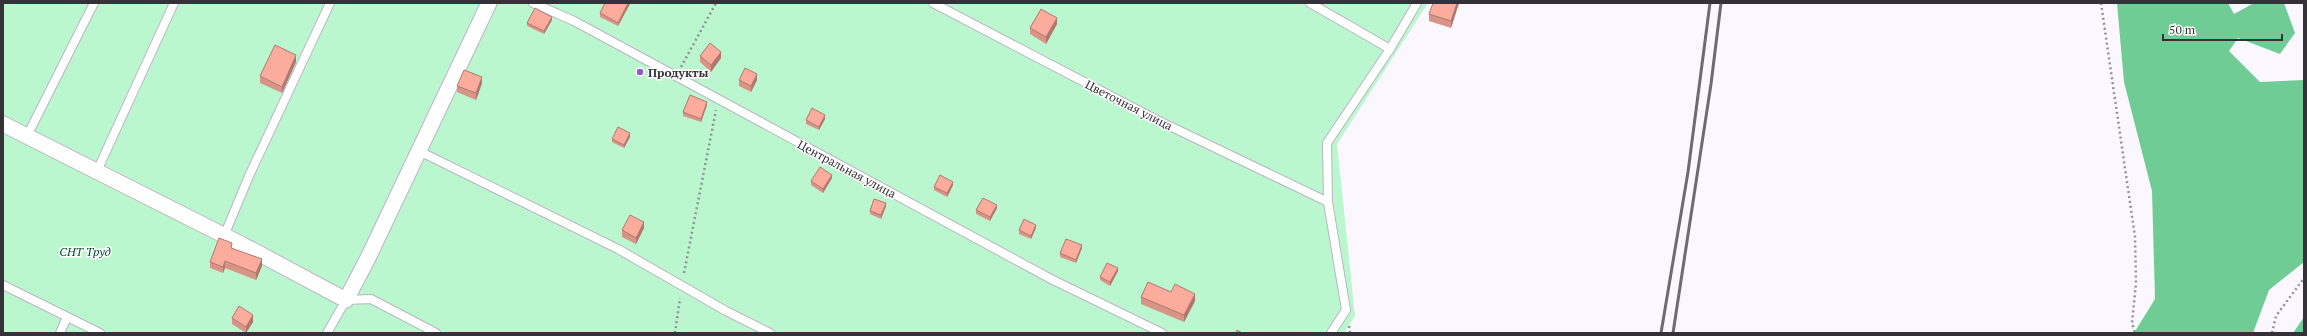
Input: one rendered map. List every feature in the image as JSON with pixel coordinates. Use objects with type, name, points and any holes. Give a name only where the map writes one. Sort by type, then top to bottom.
[{"type":"street","points":[[3,124],[224,236],[346,300],[368,258],[489,3]]},
{"type":"lane","points":[[27,136],[94,3]]},
{"type":"lane","points":[[96,171],[174,3]]},
{"type":"lane","points":[[224,236],[253,169],[330,3]]},
{"type":"lane","name":"Центральная улица","points":[[534,3],[574,21],[1050,279],[1162,333]]},
{"type":"lane","name":"Цветочная улица","points":[[933,3],[1155,118],[1328,202]]},
{"type":"lane","points":[[1310,3],[1390,49]]},
{"type":"lane","points":[[1331,333],[1346,310],[1328,202],[1328,143],[1390,49],[1417,3]]},
{"type":"lane","points":[[419,151],[618,249],[681,286],[770,333]]},
{"type":"lane","points":[[3,285],[100,333]]},
{"type":"lane","points":[[326,333],[346,300],[371,299],[436,333]]},
{"type":"lane","points":[[60,333],[67,316]]},
{"type":"path","points":[[676,77],[716,3]]},
{"type":"path","points":[[2101,3],[2135,237],[2136,283],[2132,323],[2135,333]]},
{"type":"path","points":[[675,333],[681,286],[718,99]]},
{"type":"path","points":[[2272,333],[2276,316],[2304,278]]},
{"type":"green space","name":"СНТ Труд","points":[[3,3],[1428,3],[1337,144],[1355,316],[1344,333],[3,333]]},
{"type":"green space","points":[[2117,3],[2228,3],[2234,14],[2254,3],[2284,3],[2295,33],[2280,54],[2238,38],[2229,51],[2260,82],[2304,80],[2304,262],[2269,290],[2253,333],[2134,333],[2155,299],[2152,191],[2124,82]]},
{"type":"green space","points":[[2304,317],[2304,333],[2293,333]]},
{"type":"building","points":[[605,3],[628,3],[618,23],[600,13]]},
{"type":"building","points":[[1433,3],[1457,3],[1451,21],[1429,14]]},
{"type":"building","points":[[535,8],[552,17],[544,31],[527,23]]},
{"type":"building","points":[[1041,9],[1057,18],[1046,37],[1030,28]]},
{"type":"building","points":[[710,43],[721,52],[711,65],[700,56]]},
{"type":"building","points":[[275,45],[296,55],[282,87],[260,76]]},
{"type":"building","points":[[745,68],[757,74],[751,86],[739,80]]},
{"type":"building","points":[[464,70],[482,77],[476,93],[457,86]]},
{"type":"building","points":[[690,95],[707,102],[701,119],[683,112]]},
{"type":"building","points":[[812,108],[825,115],[819,127],[806,120]]},
{"type":"building","points":[[618,127],[630,133],[624,145],[612,139]]},
{"type":"building","points":[[820,167],[832,175],[823,189],[811,181]]},
{"type":"building","points":[[940,175],[953,182],[947,193],[934,187]]},
{"type":"building","points":[[983,198],[997,205],[990,217],[976,210]]},
{"type":"building","points":[[874,199],[886,203],[881,215],[870,211]]},
{"type":"building","points":[[630,215],[644,222],[636,238],[622,230]]},
{"type":"building","points":[[1024,219],[1036,225],[1031,236],[1019,230]]},
{"type":"building","points":[[219,238],[232,243],[231,248],[262,259],[256,273],[225,261],[223,267],[210,262]]},
{"type":"building","points":[[1066,239],[1082,245],[1076,260],[1060,253]]},
{"type":"building","points":[[1107,263],[1118,268],[1110,282],[1100,277]]},
{"type":"building","points":[[1148,282],[1171,292],[1175,284],[1195,294],[1184,315],[1141,297]]},
{"type":"building","points":[[239,306],[253,315],[246,327],[232,318]]},
{"type":"building","points":[[1237,330],[1242,333],[1235,333]]},
{"type":"railway","points":[[1661,333],[1688,172],[1710,3]]},
{"type":"railway","points":[[1673,333],[1711,84],[1721,3]]},
{"type":"place","name":"Продукты","points":[[640,72]]}]
